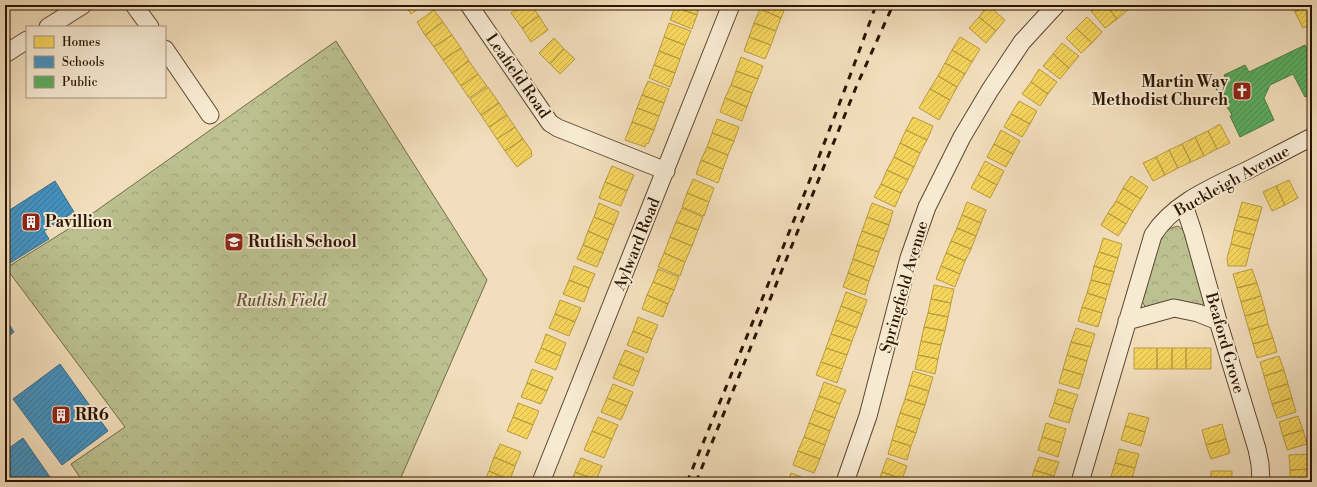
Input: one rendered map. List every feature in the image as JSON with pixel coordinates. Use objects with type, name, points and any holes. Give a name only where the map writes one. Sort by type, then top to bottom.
[{"type":"street","points":[[50,26],[83,5]]},
{"type":"street","points":[[134,5],[149,26]]},
{"type":"street","name":"Leafield Road","points":[[469,5],[545,117],[554,126],[666,171]]},
{"type":"street","name":"Aylward Road","points":[[541,482],[731,5]]},
{"type":"street","name":"Springfield Avenue","points":[[845,482],[868,416],[909,258],[927,207],[962,137],[990,90],[1022,42],[1056,5]]},
{"type":"street","points":[[5,54],[26,41]]},
{"type":"street","points":[[166,50],[210,115]]},
{"type":"street","name":"Buckleigh Avenue","points":[[1080,482],[1153,235],[1167,217],[1184,205],[1312,137]]},
{"type":"street","name":"Beaford Grove","points":[[1184,205],[1257,449],[1261,482]]},
{"type":"street","points":[[1127,321],[1174,308],[1198,313],[1218,321]]},
{"type":"green space","name":"Rutlish Field","points":[[336,41],[487,280],[399,482],[83,482],[71,464],[125,427],[6,268],[86,218]]},
{"type":"green space","points":[[1178,226],[1187,233],[1205,299],[1200,307],[1146,308],[1140,298],[1152,255],[1162,236],[1169,229]]},
{"type":"building: Homes","points":[[405,5],[424,5],[411,14]]},
{"type":"building: Homes","points":[[523,5],[531,5],[539,16],[522,28],[511,13]]},
{"type":"building: Homes","points":[[676,5],[700,5],[697,15],[675,7]]},
{"type":"building: Homes","points":[[761,5],[786,5],[781,18],[760,9]]},
{"type":"building: Homes","points":[[988,5],[1005,20],[996,31],[979,17]]},
{"type":"building: Homes","points":[[1099,5],[1106,5],[1117,19],[1105,28],[1091,11]]},
{"type":"building: Homes","points":[[1106,5],[1125,5],[1129,9],[1117,19]]},
{"type":"building: Homes","points":[[1292,5],[1309,5],[1295,12]]},
{"type":"building: Homes","points":[[1312,5],[1312,24],[1303,28],[1295,12]]},
{"type":"building: Homes","points":[[675,7],[697,15],[692,29],[670,20]]},
{"type":"building: Homes","points":[[760,9],[781,18],[776,31],[754,23]]},
{"type":"building: Homes","points":[[434,10],[443,22],[425,35],[417,22]]},
{"type":"building: Homes","points":[[539,16],[548,30],[531,42],[522,28]]},
{"type":"building: Homes","points":[[979,17],[996,31],[986,43],[969,28]]},
{"type":"building: Homes","points":[[1087,17],[1102,32],[1092,43],[1076,28]]},
{"type":"building: Homes","points":[[443,22],[452,35],[434,47],[425,35]]},
{"type":"building: Homes","points":[[669,23],[691,31],[685,45],[664,37]]},
{"type":"building: Homes","points":[[754,23],[776,31],[771,45],[749,37]]},
{"type":"building: Homes","points":[[1076,28],[1092,43],[1081,53],[1066,38]]},
{"type":"building: Homes","points":[[452,35],[461,48],[443,60],[434,47]]},
{"type":"building: Homes","points":[[664,37],[685,45],[680,59],[659,51]]},
{"type":"building: Homes","points":[[749,37],[771,45],[765,59],[744,51]]},
{"type":"building: Homes","points":[[960,37],[980,49],[972,62],[952,50]]},
{"type":"building: Homes","points":[[554,38],[564,49],[550,64],[539,53]]},
{"type":"building: Homes","points":[[1062,43],[1079,56],[1069,68],[1053,54]]},
{"type":"building: Homes","points":[[461,48],[469,61],[452,73],[443,60]]},
{"type":"building: Homes","points":[[564,49],[575,59],[560,74],[550,64]]},
{"type":"building: Homes","points":[[952,50],[972,62],[965,74],[945,63]]},
{"type":"building: Homes","points":[[659,51],[680,59],[675,73],[654,65]]},
{"type":"building: Homes","points":[[1053,54],[1069,68],[1060,79],[1043,66]]},
{"type":"building: Homes","points":[[741,57],[763,66],[758,79],[736,71]]},
{"type":"building: Homes","points":[[469,61],[478,74],[461,86],[452,73]]},
{"type":"building: Homes","points":[[945,63],[965,74],[957,87],[938,76]]},
{"type":"building: Homes","points":[[654,65],[675,73],[670,87],[649,78]]},
{"type":"building: Homes","points":[[1039,69],[1057,82],[1048,94],[1031,82]]},
{"type":"building: Homes","points":[[736,71],[758,79],[752,93],[731,85]]},
{"type":"building: Homes","points":[[478,74],[487,86],[469,98],[461,86]]},
{"type":"building: Homes","points":[[938,76],[957,87],[950,100],[930,89]]},
{"type":"building: Homes","points":[[648,81],[669,89],[664,103],[642,95]]},
{"type":"building: Homes","points":[[1031,82],[1048,94],[1040,106],[1022,94]]},
{"type":"building: Homes","points":[[731,85],[752,93],[747,107],[725,98]]},
{"type":"building: Homes","points":[[488,87],[499,103],[481,115],[470,99]]},
{"type":"building: Homes","points":[[930,89],[950,100],[939,120],[919,108]]},
{"type":"building: Homes","points":[[642,95],[664,103],[659,116],[637,108]]},
{"type":"building: Homes","points":[[725,98],[747,107],[742,121],[720,112]]},
{"type":"building: Homes","points":[[1019,101],[1037,111],[1030,124],[1011,114]]},
{"type":"building: Homes","points":[[499,103],[507,115],[489,127],[481,115]]},
{"type":"building: Homes","points":[[637,108],[659,116],[654,130],[632,122]]},
{"type":"building: Homes","points":[[1011,114],[1030,124],[1022,137],[1004,127]]},
{"type":"building: Homes","points":[[507,115],[515,127],[497,139],[489,127]]},
{"type":"building: Homes","points":[[913,117],[933,126],[927,140],[906,130]]},
{"type":"building: Homes","points":[[717,119],[739,127],[734,141],[712,133]]},
{"type":"building: Homes","points":[[632,122],[654,130],[648,144],[646,143],[645,147],[625,140]]},
{"type":"building: Homes","points":[[1220,124],[1230,143],[1217,149],[1208,131]]},
{"type":"building: Homes","points":[[515,127],[523,139],[505,151],[497,139]]},
{"type":"building: Homes","points":[[906,130],[927,140],[920,153],[900,143]]},
{"type":"building: Homes","points":[[1001,130],[1020,141],[1013,154],[994,144]]},
{"type":"building: Homes","points":[[1208,131],[1217,149],[1204,156],[1195,137]]},
{"type":"building: Homes","points":[[712,133],[734,141],[728,155],[707,147]]},
{"type":"building: Homes","points":[[1195,137],[1204,156],[1191,162],[1182,144]]},
{"type":"building: Homes","points":[[523,139],[531,150],[532,156],[517,167],[505,151]]},
{"type":"building: Homes","points":[[900,143],[920,153],[914,167],[894,157]]},
{"type":"building: Homes","points":[[994,144],[1013,154],[1006,167],[987,157]]},
{"type":"building: Homes","points":[[1182,144],[1191,162],[1178,168],[1169,150]]},
{"type":"building: Homes","points":[[707,147],[728,155],[723,169],[701,160]]},
{"type":"building: Homes","points":[[1169,150],[1178,168],[1165,175],[1156,157]]},
{"type":"building: Homes","points":[[894,157],[914,167],[908,180],[887,170]]},
{"type":"building: Homes","points":[[1156,157],[1165,175],[1153,181],[1143,163]]},
{"type":"building: Homes","points":[[701,160],[723,169],[718,183],[696,174]]},
{"type":"building: Homes","points":[[985,161],[1004,171],[997,185],[978,175]]},
{"type":"building: Homes","points":[[612,166],[634,175],[627,191],[605,182]]},
{"type":"building: Homes","points":[[887,170],[908,180],[901,193],[881,184]]},
{"type":"building: Homes","points":[[978,175],[997,185],[990,198],[971,188]]},
{"type":"building: Homes","points":[[1131,176],[1148,187],[1141,199],[1123,188]]},
{"type":"building: Homes","points":[[693,179],[714,188],[709,202],[687,193]]},
{"type":"building: Homes","points":[[1289,180],[1298,198],[1285,205],[1276,186]]},
{"type":"building: Homes","points":[[605,182],[627,191],[621,206],[599,198]]},
{"type":"building: Homes","points":[[881,184],[901,193],[895,207],[874,197]]},
{"type":"building: Homes","points":[[1276,186],[1285,205],[1272,211],[1263,192]]},
{"type":"building: Homes","points":[[1123,188],[1141,199],[1133,211],[1116,201]]},
{"type":"building: Homes","points":[[687,193],[709,202],[704,216],[682,207]]},
{"type":"building: Homes","points":[[1116,201],[1133,211],[1126,224],[1108,213]]},
{"type":"building: Homes","points":[[967,202],[986,210],[981,223],[962,215]]},
{"type":"building: Homes","points":[[1242,202],[1262,207],[1258,221],[1238,216]]},
{"type":"building: Homes","points":[[599,203],[619,212],[614,225],[594,217]]},
{"type":"building: Homes","points":[[872,203],[893,211],[889,225],[867,217]]},
{"type":"building: Homes","points":[[682,208],[703,217],[698,230],[676,222]]},
{"type":"building: Homes","points":[[1108,213],[1126,224],[1118,236],[1101,225]]},
{"type":"building: Homes","points":[[962,215],[981,223],[976,236],[957,228]]},
{"type":"building: Homes","points":[[1238,216],[1258,221],[1254,235],[1234,230]]},
{"type":"building: Homes","points":[[594,217],[614,225],[608,240],[588,231]]},
{"type":"building: Homes","points":[[867,217],[889,225],[884,239],[862,231]]},
{"type":"building: Homes","points":[[676,222],[698,230],[692,246],[670,237]]},
{"type":"building: Homes","points":[[957,228],[976,236],[971,249],[951,241]]},
{"type":"building: Homes","points":[[1234,230],[1254,235],[1250,249],[1231,244]]},
{"type":"building: Homes","points":[[588,231],[608,240],[603,253],[583,245]]},
{"type":"building: Homes","points":[[862,231],[884,239],[879,252],[857,245]]},
{"type":"building: Homes","points":[[670,237],[692,246],[685,262],[664,253]]},
{"type":"building: Homes","points":[[1103,238],[1122,244],[1118,258],[1099,252]]},
{"type":"building: Homes","points":[[951,241],[971,249],[965,261],[946,253]]},
{"type":"building: Homes","points":[[1231,244],[1250,249],[1246,266],[1228,266],[1227,258]]},
{"type":"building: Homes","points":[[583,245],[603,253],[597,267],[577,259]]},
{"type":"building: Homes","points":[[857,245],[879,252],[874,267],[853,259]]},
{"type":"building: Homes","points":[[1099,252],[1118,258],[1114,272],[1094,266]]},
{"type":"building: Homes","points":[[664,253],[685,262],[680,276],[658,267]]},
{"type":"building: Homes","points":[[946,253],[965,261],[960,274],[941,266]]},
{"type":"building: Homes","points":[[853,259],[874,267],[869,281],[848,273]]},
{"type":"building: Homes","points":[[574,266],[595,274],[589,288],[569,280]]},
{"type":"building: Homes","points":[[941,266],[960,274],[955,287],[936,279]]},
{"type":"building: Homes","points":[[1094,266],[1114,272],[1110,285],[1091,280]]},
{"type":"building: Homes","points":[[658,269],[679,277],[674,290],[653,282]]},
{"type":"building: Homes","points":[[1252,269],[1257,283],[1237,288],[1233,274]]},
{"type":"building: Homes","points":[[848,273],[869,281],[865,295],[843,287]]},
{"type":"building: Homes","points":[[569,280],[589,288],[584,302],[563,294]]},
{"type":"building: Homes","points":[[1091,280],[1110,285],[1106,299],[1087,293]]},
{"type":"building: Homes","points":[[653,282],[674,290],[668,304],[647,295]]},
{"type":"building: Homes","points":[[1257,283],[1261,296],[1241,302],[1237,288]]},
{"type":"building: Homes","points":[[934,285],[954,289],[951,303],[931,299]]},
{"type":"building: Homes","points":[[846,292],[867,300],[862,314],[841,306]]},
{"type":"building: Homes","points":[[1087,293],[1106,299],[1102,313],[1082,307]]},
{"type":"building: Homes","points":[[647,295],[668,304],[663,317],[642,309]]},
{"type":"building: Homes","points":[[1261,296],[1265,310],[1245,316],[1241,302]]},
{"type":"building: Homes","points":[[931,299],[951,303],[948,317],[928,313]]},
{"type":"building: Homes","points":[[560,300],[581,308],[575,322],[555,314]]},
{"type":"building: Homes","points":[[841,306],[862,314],[857,328],[836,320]]},
{"type":"building: Homes","points":[[1082,307],[1102,313],[1098,327],[1078,321]]},
{"type":"building: Homes","points":[[1265,310],[1268,324],[1249,330],[1245,316]]},
{"type":"building: Homes","points":[[928,313],[948,317],[945,331],[924,327]]},
{"type":"building: Homes","points":[[555,314],[575,322],[569,336],[549,328]]},
{"type":"building: Homes","points":[[638,317],[658,325],[652,339],[633,331]]},
{"type":"building: Homes","points":[[836,320],[857,328],[852,341],[831,334]]},
{"type":"building: Homes","points":[[1268,324],[1273,338],[1253,344],[1249,330]]},
{"type":"building: Homes","points":[[924,327],[945,331],[941,345],[921,341]]},
{"type":"building: Homes","points":[[1076,328],[1095,334],[1091,347],[1071,342]]},
{"type":"building: Homes","points":[[633,331],[652,339],[647,353],[627,345]]},
{"type":"building: Homes","points":[[546,334],[566,343],[561,356],[541,348]]},
{"type":"building: Homes","points":[[831,334],[852,341],[847,355],[826,348]]},
{"type":"building: Homes","points":[[1273,338],[1277,352],[1257,358],[1253,344]]},
{"type":"building: Homes","points":[[921,341],[941,345],[938,359],[918,355]]},
{"type":"building: Homes","points":[[1071,342],[1091,347],[1087,361],[1067,355]]},
{"type":"building: Homes","points":[[541,348],[561,356],[556,370],[535,362]]},
{"type":"building: Homes","points":[[826,348],[847,355],[842,369],[821,362]]},
{"type":"building: Homes","points":[[1134,348],[1157,348],[1157,369],[1134,369]]},
{"type":"building: Homes","points":[[1157,348],[1172,348],[1172,369],[1157,369]]},
{"type":"building: Homes","points":[[1172,348],[1186,348],[1186,369],[1172,369]]},
{"type":"building: Homes","points":[[1186,348],[1211,348],[1211,369],[1186,369]]},
{"type":"building: Homes","points":[[625,350],[644,358],[639,372],[619,364]]},
{"type":"building: Homes","points":[[918,355],[938,359],[935,374],[915,369]]},
{"type":"building: Homes","points":[[1067,355],[1087,361],[1083,375],[1063,369]]},
{"type":"building: Homes","points":[[1279,356],[1284,370],[1264,376],[1260,362]]},
{"type":"building: Homes","points":[[821,362],[842,369],[837,383],[816,375]]},
{"type":"building: Homes","points":[[619,364],[639,372],[633,386],[613,378]]},
{"type":"building: Homes","points":[[532,369],[553,377],[547,391],[527,383]]},
{"type":"building: Homes","points":[[1063,369],[1083,375],[1079,389],[1059,383]]},
{"type":"building: Homes","points":[[1284,370],[1288,384],[1268,390],[1264,376]]},
{"type":"building: Homes","points":[[913,371],[933,377],[929,391],[909,385]]},
{"type":"building: Homes","points":[[824,382],[846,390],[840,404],[819,396]]},
{"type":"building: Homes","points":[[527,383],[547,391],[541,404],[521,397]]},
{"type":"building: Homes","points":[[613,384],[633,392],[627,406],[607,398]]},
{"type":"building: Homes","points":[[1288,384],[1292,398],[1272,404],[1268,390]]},
{"type":"building: Homes","points":[[909,385],[929,391],[925,405],[905,399]]},
{"type":"building: Homes","points":[[1058,389],[1078,395],[1073,409],[1054,403]]},
{"type":"building: Homes","points":[[819,396],[840,404],[835,418],[814,410]]},
{"type":"building: Homes","points":[[607,398],[627,406],[621,420],[601,412]]},
{"type":"building: Homes","points":[[1292,398],[1296,412],[1277,418],[1272,404]]},
{"type":"building: Homes","points":[[905,399],[925,405],[920,419],[900,413]]},
{"type":"building: Homes","points":[[518,403],[539,411],[533,425],[513,417]]},
{"type":"building: Homes","points":[[1054,403],[1073,409],[1069,423],[1049,417]]},
{"type":"building: Homes","points":[[814,410],[835,418],[830,431],[809,423]]},
{"type":"building: Homes","points":[[900,413],[920,419],[916,433],[896,426]]},
{"type":"building: Homes","points":[[1129,413],[1149,418],[1145,432],[1125,426]]},
{"type":"building: Homes","points":[[1298,416],[1303,430],[1283,436],[1279,422]]},
{"type":"building: Homes","points":[[513,417],[533,425],[527,439],[507,431]]},
{"type":"building: Homes","points":[[598,417],[618,425],[612,439],[592,431]]},
{"type":"building: Homes","points":[[809,423],[830,431],[825,445],[804,437]]},
{"type":"building: Homes","points":[[1046,423],[1066,429],[1062,443],[1042,437]]},
{"type":"building: Homes","points":[[1222,424],[1226,439],[1206,445],[1202,430]]},
{"type":"building: Homes","points":[[896,426],[916,433],[911,446],[892,440]]},
{"type":"building: Homes","points":[[1125,426],[1145,432],[1141,446],[1121,440]]},
{"type":"building: Homes","points":[[1303,430],[1307,444],[1287,450],[1283,436]]},
{"type":"building: Homes","points":[[592,431],[612,439],[604,458],[584,450]]},
{"type":"building: Homes","points":[[804,437],[825,445],[820,459],[798,451]]},
{"type":"building: Homes","points":[[1042,437],[1062,443],[1058,457],[1038,450]]},
{"type":"building: Homes","points":[[1226,439],[1230,453],[1211,459],[1206,445]]},
{"type":"building: Homes","points":[[892,440],[911,446],[907,460],[888,454]]},
{"type":"building: Homes","points":[[500,444],[521,452],[515,466],[494,457]]},
{"type":"building: Homes","points":[[1119,449],[1139,454],[1135,468],[1115,463]]},
{"type":"building: Homes","points":[[798,451],[820,459],[814,473],[793,465]]},
{"type":"building: Homes","points":[[1310,454],[1310,469],[1290,470],[1289,455]]},
{"type":"building: Homes","points":[[494,457],[515,466],[510,480],[489,471]]},
{"type":"building: Homes","points":[[1039,457],[1059,462],[1054,476],[1034,470]]},
{"type":"building: Homes","points":[[581,458],[602,466],[596,480],[575,472]]},
{"type":"building: Homes","points":[[887,458],[907,466],[902,479],[882,472]]},
{"type":"building: Homes","points":[[1115,463],[1135,468],[1131,482],[1111,477]]},
{"type":"building: Homes","points":[[1310,469],[1311,482],[1290,482],[1290,470]]},
{"type":"building: Homes","points":[[1034,470],[1054,476],[1052,482],[1031,482]]},
{"type":"building: Homes","points":[[489,471],[510,480],[509,482],[484,482]]},
{"type":"building: Homes","points":[[1211,471],[1232,471],[1232,482],[1211,482]]},
{"type":"building: Homes","points":[[575,472],[596,480],[595,482],[571,482]]},
{"type":"building: Homes","points":[[882,472],[902,479],[900,482],[878,482]]},
{"type":"building: Homes","points":[[791,473],[812,481],[812,482],[788,482]]},
{"type":"building: Schools","name":"Pavillion","points":[[55,181],[74,212],[44,231],[49,239],[10,263],[5,255],[5,213]]},
{"type":"building: Schools","points":[[5,318],[14,332],[5,339]]},
{"type":"building: Schools","name":"RR6","points":[[60,364],[108,431],[62,465],[13,399]]},
{"type":"building: Schools","points":[[23,438],[52,480],[49,482],[5,482],[5,451]]},
{"type":"building: Public","name":"Martin Way Methodist Church","points":[[1305,45],[1306,48],[1312,46],[1312,99],[1310,95],[1305,97],[1293,74],[1270,85],[1264,98],[1274,120],[1240,137],[1230,116],[1232,115],[1215,87],[1227,81],[1224,75],[1245,65],[1249,72]]},
{"type":"railway","points":[[687,482],[808,185],[876,5]]},
{"type":"railway","points":[[696,482],[857,85],[893,5]]},
{"type":"place","name":"Martin Way Methodist Church","points":[[1242,91]]},
{"type":"place","name":"Pavillion","points":[[31,222]]},
{"type":"place","name":"Rutlish School","points":[[234,242]]},
{"type":"place","name":"RR6","points":[[61,415]]}]
